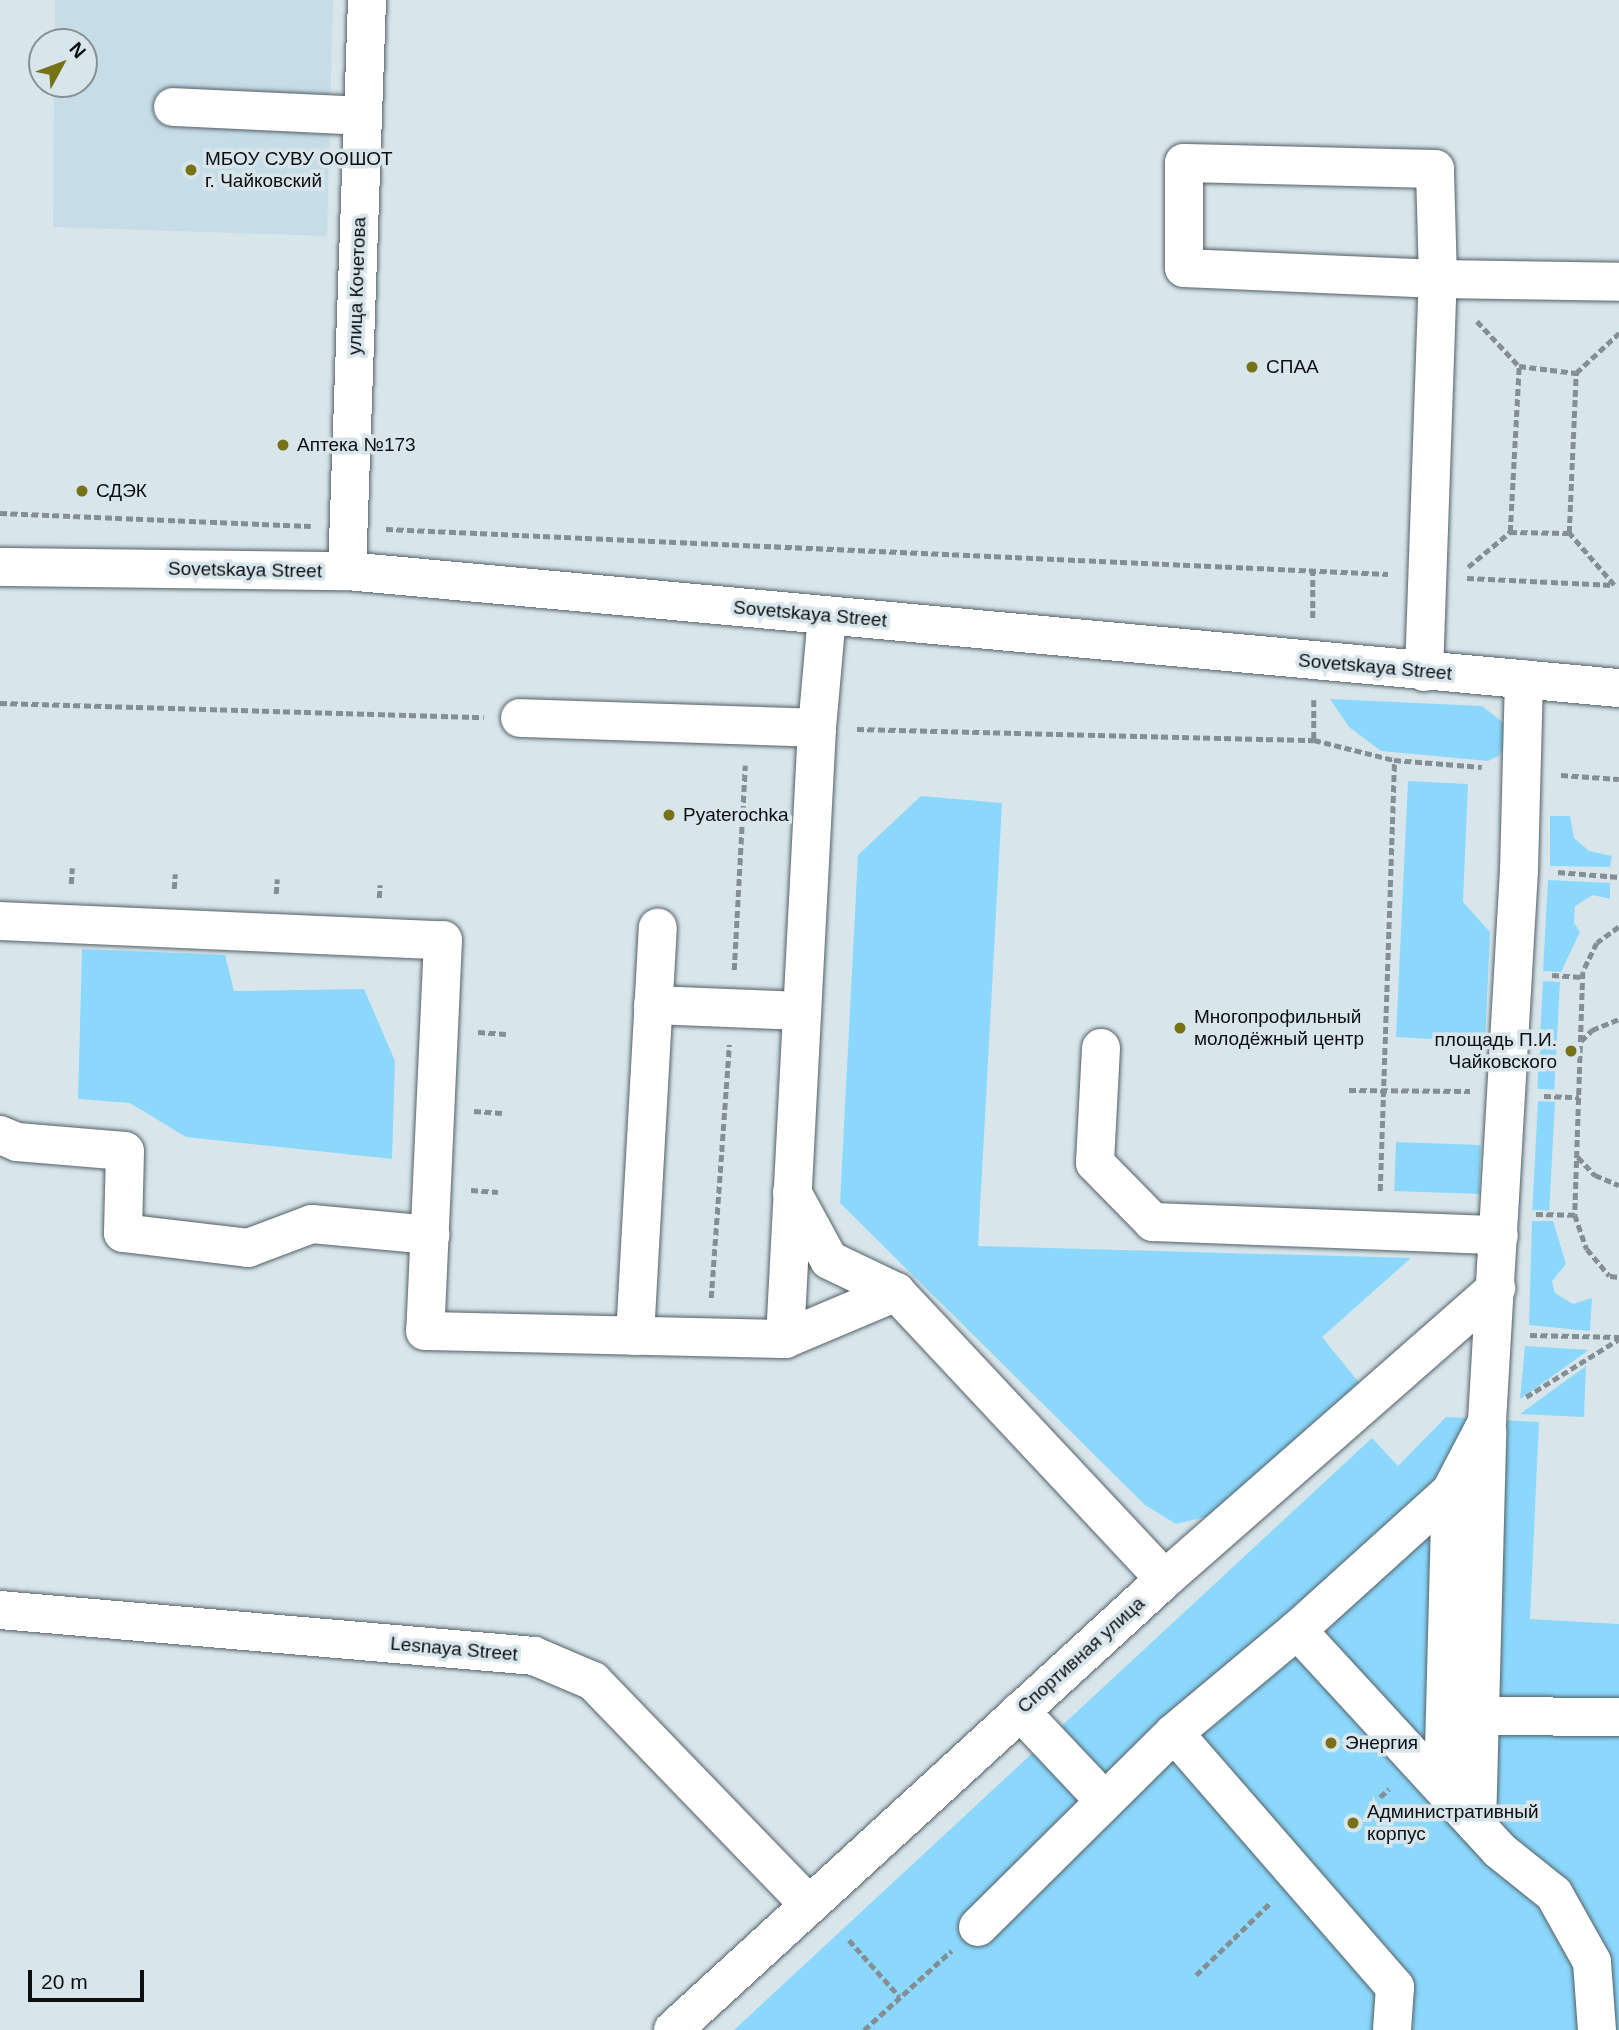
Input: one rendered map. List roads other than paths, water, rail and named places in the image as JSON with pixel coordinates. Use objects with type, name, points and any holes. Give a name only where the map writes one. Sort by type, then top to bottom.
[{"type":"street","name":"улица Кочетова","points":[[347,571],[367,0]]},
{"type":"street","points":[[173,107],[363,116]]},
{"type":"street","points":[[1424,671],[1438,279],[1434,169],[1184,163],[1184,268],[1438,279],[1619,282]]},
{"type":"street","name":"Sovetskaya Street","points":[[0,567],[347,571],[1619,688]]},
{"type":"street","points":[[785,1339],[817,728],[827,615]]},
{"type":"street","points":[[1477,1826],[1487,1422],[1496,1288],[1512,1224],[1517,1093],[1520,771],[1524,679]]},
{"type":"street","points":[[520,718],[817,728]]},
{"type":"street","points":[[0,921],[443,940],[425,1331],[785,1339],[896,1292]]},
{"type":"street","points":[[635,1336],[657,928]]},
{"type":"street","points":[[653,1005],[802,1011]]},
{"type":"street","points":[[1101,1048],[1095,1163],[1153,1222],[1512,1224]]},
{"type":"street","points":[[0,1135],[17,1142],[125,1151],[123,1233],[248,1248],[312,1224],[430,1235]]},
{"type":"street","points":[[792,1192],[829,1260],[896,1292],[1165,1579]]},
{"type":"street","name":"Спортивная улица","points":[[673,2030],[1165,1579],[1496,1288]]},
{"type":"street","points":[[978,1927],[1174,1734],[1297,1630],[1451,1491],[1487,1422]]},
{"type":"street","points":[[1443,1788],[1451,1491]]},
{"type":"street","name":"Lesnaya Street","points":[[0,1610],[534,1656],[593,1681],[809,1905]]},
{"type":"street","points":[[1297,1630],[1499,1850],[1554,1894],[1592,1962],[1597,2030]]},
{"type":"street","points":[[1020,1711],[1104,1800]]},
{"type":"street","points":[[1480,1716],[1619,1717]]},
{"type":"street","points":[[1174,1734],[1395,1987],[1392,2030]]},
{"type":"place","name":"МБОУ СУВУ ООШОТ г. Чайковский","points":[[191,170]]},
{"type":"place","name":"СПАА","points":[[1252,367]]},
{"type":"place","name":"Аптека №173","points":[[283,445]]},
{"type":"place","name":"СДЭК","points":[[82,491]]},
{"type":"place","name":"Pyaterochka","points":[[669,815]]},
{"type":"place","name":"Многопрофильный молодёжный центр","points":[[1180,1028]]},
{"type":"place","name":"площадь П.И. Чайковского","points":[[1571,1051]]},
{"type":"place","name":"Энергия","points":[[1331,1743]]},
{"type":"place","name":"Административный корпус","points":[[1353,1823]]}]
